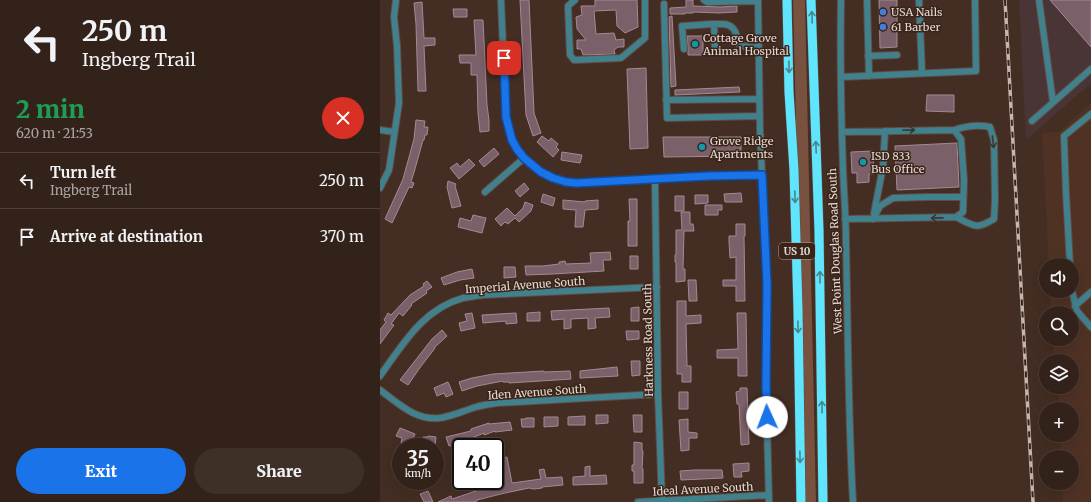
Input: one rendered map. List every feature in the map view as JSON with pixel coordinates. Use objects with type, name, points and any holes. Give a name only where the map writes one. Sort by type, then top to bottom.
[{"type":"highway","name":"US 10","points":[[787,0],[789,92],[794,170],[798,301],[800,502]]},
{"type":"highway","name":"US 10","points":[[811,0],[821,333],[823,502]]},
{"type":"street","points":[[380,188],[389,170],[399,103],[397,46],[394,17],[396,0]]},
{"type":"street","points":[[501,0],[506,117],[512,140],[524,158],[541,172],[566,182],[577,183],[708,176],[762,175]]},
{"type":"street","points":[[574,0],[568,6],[570,55],[574,60],[622,58],[645,38],[645,0]]},
{"type":"street","points":[[704,0],[707,2],[758,1],[759,99],[767,284],[766,385],[769,499]]},
{"type":"street","name":"West Point Douglas Road South","points":[[841,0],[841,77],[848,388],[853,502]]},
{"type":"street","points":[[866,0],[869,76]]},
{"type":"street","points":[[919,0],[922,73]]},
{"type":"street","points":[[841,77],[976,71],[976,0]]},
{"type":"street","points":[[1039,0],[1053,102]]},
{"type":"street","points":[[664,4],[667,118],[760,116]]},
{"type":"street","points":[[684,50],[682,26],[714,24],[727,24],[734,29],[738,44],[742,46],[759,48]]},
{"type":"street","points":[[714,24],[715,48]]},
{"type":"street","points":[[868,56],[897,55]]},
{"type":"street","points":[[1032,121],[1091,69]]},
{"type":"street","points":[[666,100],[759,99]]},
{"type":"street","points":[[1070,258],[1064,136],[1091,114]]},
{"type":"street","points":[[842,132],[954,130],[966,126],[981,125],[990,126],[994,140],[994,219],[984,225],[973,226],[956,217],[845,219]]},
{"type":"street","points":[[380,130],[394,132]]},
{"type":"street","points":[[954,130],[962,139],[964,180],[963,212],[956,217]]},
{"type":"street","points":[[873,219],[883,168],[885,131]]},
{"type":"street","points":[[485,192],[524,158]]},
{"type":"street","name":"Harkness Road South","points":[[655,179],[658,394],[662,501]]},
{"type":"street","points":[[873,219],[880,206],[893,198],[964,197]]},
{"type":"street","name":"Imperial Avenue South","points":[[380,376],[421,322],[451,302],[465,298],[482,296],[657,287]]},
{"type":"street","points":[[1073,298],[1075,306],[1091,292]]},
{"type":"street","points":[[1079,313],[1091,327]]},
{"type":"street","name":"Iden Avenue South","points":[[380,390],[405,409],[413,413],[440,419],[476,407],[497,403],[658,394]]},
{"type":"street","name":"Ideal Avenue South","points":[[638,502],[769,499]]},
{"type":"shaded area","points":[[793,0],[805,0],[816,502],[805,502]]},
{"type":"shaded area","points":[[1019,0],[1091,0],[1091,83],[1026,140]]},
{"type":"shaded area","points":[[1091,103],[1091,502],[1063,502],[1063,490],[1079,490],[1079,450],[1061,450],[1060,442],[1079,442],[1079,402],[1059,402],[1058,394],[1079,394],[1079,354],[1054,354],[1053,346],[1079,346],[1079,306],[1051,306],[1050,298],[1079,298],[1079,258],[1049,258],[1042,133],[1059,132]]},
{"type":"building","points":[[520,0],[529,0],[534,113],[541,133],[533,136],[526,115]]},
{"type":"building","points":[[595,0],[637,0],[638,27],[625,33],[617,26],[616,10],[594,11],[596,34],[614,33],[616,40],[624,39],[624,47],[618,47],[614,50],[615,54],[583,55],[581,49],[577,49],[577,40],[586,40],[577,29],[576,17],[582,15],[581,6],[595,6]]},
{"type":"building","points":[[686,0],[693,0],[693,6],[737,6],[737,12],[693,12],[685,14],[670,14],[670,8],[686,7]]},
{"type":"building","points":[[879,0],[897,0],[897,47],[880,48]]},
{"type":"building","points":[[1050,0],[1091,0],[1091,47]]},
{"type":"building","points":[[422,2],[424,38],[435,38],[435,45],[424,46],[426,91],[418,91],[414,3]]},
{"type":"building","points":[[453,9],[467,9],[467,17],[454,17]]},
{"type":"building","points":[[672,16],[676,86],[671,87],[669,17]]},
{"type":"building","points":[[474,20],[483,20],[489,120],[489,131],[480,132],[477,75],[471,75],[471,63],[460,63],[459,55],[476,55]]},
{"type":"building","name":"Cottage Grove Animal Hospital","points":[[687,36],[703,36],[703,55],[688,55]]},
{"type":"building","points":[[646,68],[648,148],[630,149],[627,69]]},
{"type":"building","points":[[739,87],[740,92],[675,95],[675,90]]},
{"type":"building","points":[[927,95],[954,95],[954,112],[926,111]]},
{"type":"building","points":[[416,120],[425,121],[424,127],[428,127],[427,135],[425,135],[423,140],[411,182],[414,183],[412,188],[409,187],[392,223],[385,219],[403,179],[414,139]]},
{"type":"building","points":[[542,136],[549,141],[551,138],[558,144],[556,147],[559,150],[553,157],[537,142]]},
{"type":"building","name":"Grove Ridge Apartments","points":[[663,137],[741,137],[741,156],[664,157]]},
{"type":"building","points":[[957,143],[959,187],[897,190],[895,146]]},
{"type":"building","points":[[494,148],[499,154],[484,167],[479,161]]},
{"type":"building","name":"ISD 833 Bus Office","points":[[873,151],[874,174],[869,174],[869,182],[857,183],[857,173],[852,173],[851,152]]},
{"type":"building","points":[[562,152],[582,155],[580,163],[561,160]]},
{"type":"building","points":[[469,159],[475,165],[459,179],[450,168],[457,163],[460,167]]},
{"type":"building","points":[[448,181],[456,184],[455,186],[461,206],[452,208],[447,187]]},
{"type":"building","points":[[524,183],[529,189],[520,197],[515,191]]},
{"type":"building","points":[[741,193],[742,202],[725,202],[724,194]]},
{"type":"building","points":[[543,194],[555,198],[553,206],[541,202]]},
{"type":"building","points":[[695,195],[708,195],[708,203],[695,204]]},
{"type":"building","points":[[675,196],[684,196],[684,211],[675,211]]},
{"type":"building","points":[[629,199],[637,199],[637,246],[628,246],[628,221],[630,221]]},
{"type":"building","points":[[563,200],[585,202],[598,200],[598,209],[585,210],[583,227],[575,227],[576,210],[563,209]]},
{"type":"building","points":[[525,202],[533,205],[531,211],[519,222],[515,218],[508,224],[505,222],[501,226],[495,219],[507,208],[515,216],[523,208]]},
{"type":"building","points":[[705,205],[722,205],[722,210],[718,210],[718,215],[705,215]]},
{"type":"building","points":[[681,212],[690,212],[690,224],[693,224],[694,231],[684,231],[683,269],[685,269],[685,281],[676,282],[676,230],[682,230]]},
{"type":"building","points":[[473,215],[486,218],[482,233],[458,227],[460,218],[471,221]]},
{"type":"building","points":[[736,224],[745,224],[745,301],[736,301],[736,286],[723,286],[723,280],[736,280],[736,257],[730,258],[729,236],[736,236]]},
{"type":"building","points":[[610,252],[611,260],[603,260],[604,271],[526,275],[525,266],[559,264],[559,262],[565,261],[566,264],[591,263],[590,253]]},
{"type":"building","points":[[630,256],[638,256],[638,269],[630,269]]},
{"type":"building","points":[[504,267],[515,267],[516,277],[504,278]]},
{"type":"building","points":[[472,269],[474,278],[460,280],[444,285],[441,278],[457,272]]},
{"type":"building","points":[[688,280],[696,280],[697,301],[689,301]]},
{"type":"building","points":[[427,281],[432,287],[426,291],[427,293],[411,304],[412,305],[403,316],[399,313],[391,324],[394,325],[380,344],[380,330],[386,322],[384,320],[388,313],[391,315],[410,295],[424,286],[423,284]]},
{"type":"building","points":[[677,301],[686,301],[686,316],[701,315],[701,323],[686,324],[687,366],[691,366],[691,382],[682,382],[682,374],[677,374]]},
{"type":"building","points":[[639,307],[639,321],[631,321],[631,308]]},
{"type":"building","points":[[609,308],[610,317],[595,318],[596,328],[588,329],[588,318],[571,319],[571,328],[564,329],[564,319],[552,320],[551,311]]},
{"type":"building","points":[[540,312],[540,321],[527,321],[527,313]]},
{"type":"building","points":[[472,313],[475,328],[461,331],[459,323],[467,321],[465,314]]},
{"type":"building","points":[[516,313],[517,323],[506,324],[506,321],[483,323],[482,315]]},
{"type":"building","points":[[737,313],[746,313],[747,376],[738,376],[738,358],[717,358],[717,350],[738,349]]},
{"type":"building","points":[[442,330],[447,336],[434,348],[408,385],[400,380],[432,339]]},
{"type":"building","points":[[626,331],[639,331],[639,339],[627,340]]},
{"type":"building","points":[[631,361],[640,361],[640,375],[632,376]]},
{"type":"building","points":[[617,367],[618,376],[580,378],[580,371]]},
{"type":"building","points":[[570,371],[571,379],[509,383],[503,381],[477,386],[462,391],[459,382],[493,374]]},
{"type":"building","points":[[448,382],[453,394],[446,397],[444,393],[437,396],[434,388]]},
{"type":"building","points":[[740,388],[747,388],[749,444],[741,445],[739,404],[737,404],[736,392],[740,391]]},
{"type":"building","points":[[679,392],[688,392],[688,409],[679,409]]},
{"type":"building","points":[[596,415],[608,415],[608,423],[596,424]]},
{"type":"building","points":[[633,415],[642,415],[642,432],[634,432]]},
{"type":"building","points":[[585,416],[585,425],[568,425],[568,417]]},
{"type":"building","points":[[544,417],[558,417],[558,426],[544,427]]},
{"type":"building","points":[[534,418],[534,427],[522,427],[521,419]]},
{"type":"building","points":[[688,419],[688,432],[697,433],[697,438],[689,438],[689,450],[681,451],[679,420]]},
{"type":"building","points":[[510,422],[512,430],[495,431],[484,435],[484,433],[472,438],[452,438],[452,445],[449,446],[446,437],[471,431],[471,429],[489,424]]},
{"type":"building","points":[[400,428],[415,434],[413,438],[402,438],[396,436]]},
{"type":"building","points":[[428,436],[436,437],[423,438]]},
{"type":"building","points":[[634,442],[642,443],[643,483],[634,483],[634,471],[632,471],[632,465],[634,465]]},
{"type":"building","points":[[507,457],[512,483],[541,479],[539,470],[544,469],[546,478],[562,477],[563,485],[534,489],[529,488],[473,502],[438,502],[451,496],[452,499],[479,490],[504,490],[504,458]]},
{"type":"building","points":[[749,463],[749,471],[741,472],[742,477],[734,477],[733,464]]},
{"type":"building","points":[[590,466],[590,476],[606,475],[607,484],[573,485],[573,477],[585,476],[585,467]]},
{"type":"building","points":[[722,470],[723,478],[681,480],[680,471]]},
{"type":"building","points":[[428,491],[433,502],[424,502],[420,494]]},
{"type":"railway","points":[[1005,0],[1033,502]]},
{"type":"place","name":"USA Nails","points":[[883,12]]},
{"type":"place","name":"61 Barber","points":[[883,27]]},
{"type":"place","name":"Cottage Grove Animal Hospital","points":[[695,44]]},
{"type":"place","name":"Grove Ridge Apartments","points":[[702,147]]},
{"type":"place","name":"ISD 833 Bus Office","points":[[863,162]]},
{"type":"route","points":[[504,58],[506,117],[512,140],[524,158],[541,172],[553,178],[566,182],[577,183],[708,176],[762,175],[767,284],[767,417]]}]
